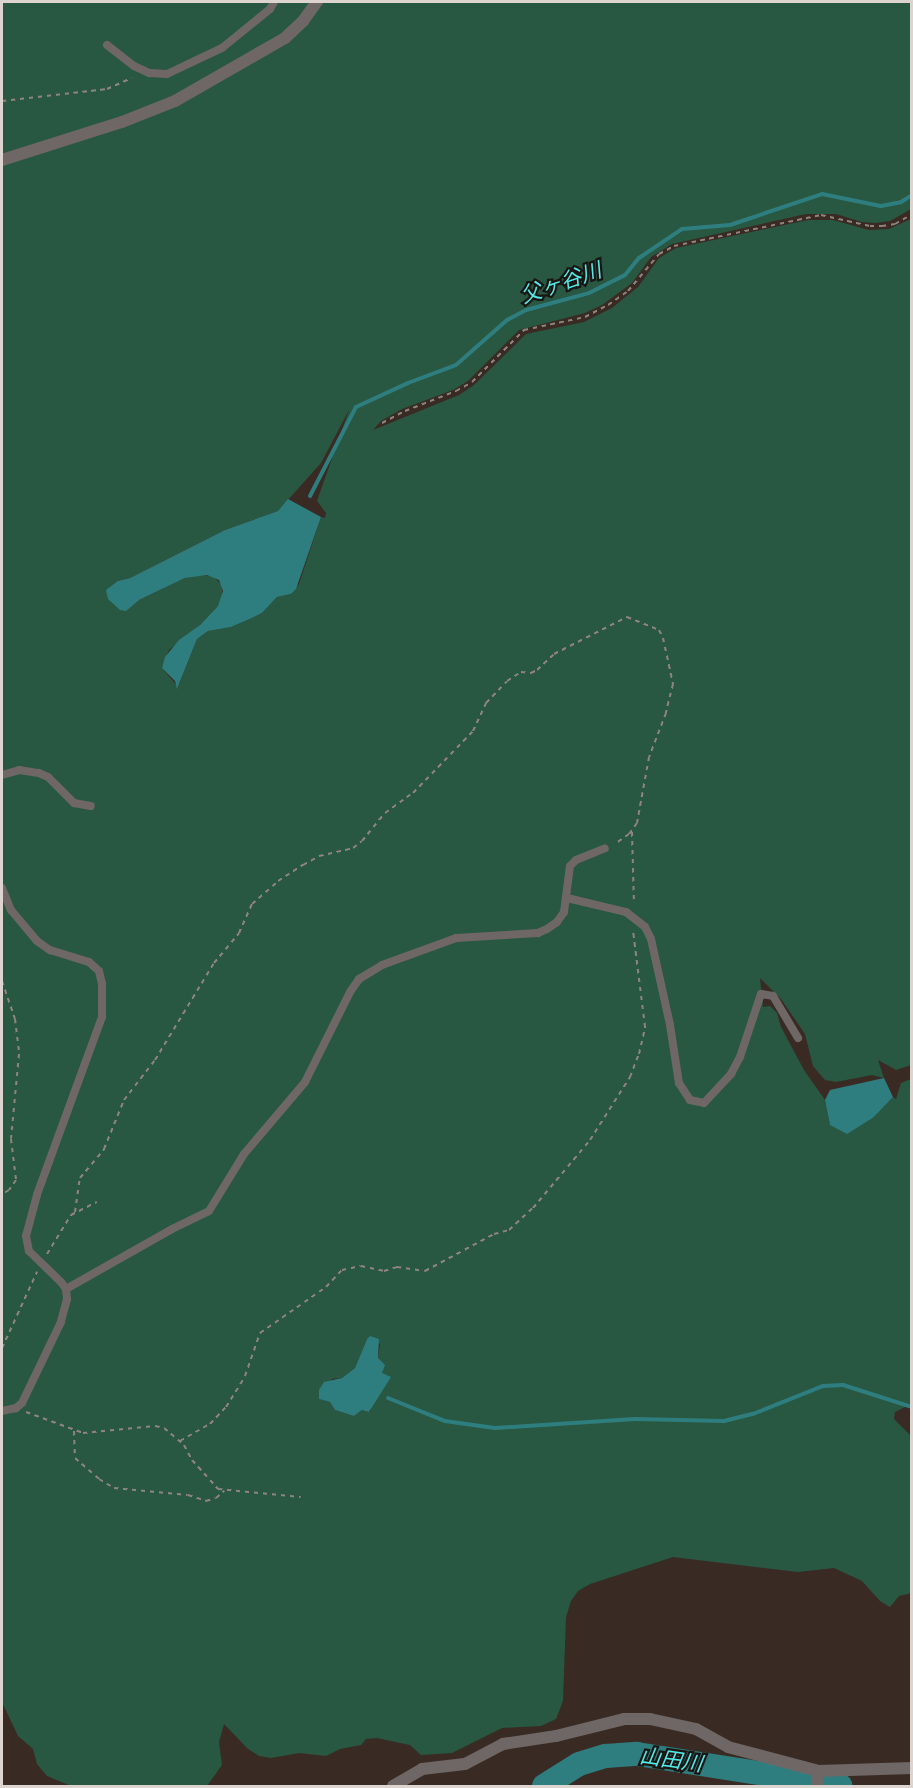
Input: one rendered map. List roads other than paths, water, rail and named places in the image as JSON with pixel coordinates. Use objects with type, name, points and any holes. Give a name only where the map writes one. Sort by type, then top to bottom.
[{"type":"street","points":[[2,160],[122,122],[175,101],[285,38],[303,21],[317,2]]},
{"type":"street","points":[[393,1786],[422,1769],[465,1764],[503,1744],[556,1736],[624,1719],[650,1719],[696,1729],[728,1747],[817,1779],[912,1768]]},
{"type":"lane","points":[[106,45],[146,72],[167,74],[222,48],[270,9],[274,2]]},
{"type":"lane","points":[[2,775],[18,770],[39,773],[48,777],[74,803],[91,806]]},
{"type":"lane","points":[[66,1290],[94,1271],[209,1211],[244,1154],[305,1082],[350,992],[368,972],[414,952],[456,938],[538,933],[557,922],[564,912],[570,866],[576,860],[605,848]]},
{"type":"lane","points":[[2,888],[11,910],[37,941],[50,950],[89,962],[99,971],[102,984],[102,1017],[37,1195],[26,1236],[29,1251],[66,1290],[67,1299],[61,1322],[22,1403],[16,1408],[2,1411]]},
{"type":"lane","points":[[567,898],[615,908],[633,916],[645,927],[651,939],[670,1024],[679,1083],[690,1100],[704,1103],[731,1074],[740,1057],[761,994],[773,996],[798,1038]]},
{"type":"water","points":[[288,499],[321,517],[296,589],[291,594],[277,597],[262,613],[231,627],[208,631],[197,639],[177,689],[175,681],[162,668],[165,657],[179,640],[200,625],[218,606],[223,591],[219,580],[207,575],[185,578],[139,600],[126,611],[120,610],[108,599],[106,590],[118,581],[130,578],[225,530],[278,511]]},
{"type":"water","points":[[884,1078],[893,1097],[874,1117],[847,1134],[830,1125],[825,1100],[830,1090]]},
{"type":"water","points":[[370,1336],[379,1339],[378,1358],[385,1365],[382,1373],[391,1377],[369,1412],[362,1410],[354,1416],[335,1410],[330,1402],[319,1399],[319,1390],[324,1382],[342,1378],[355,1368]]},
{"type":"waterway","name":"父ヶ谷川","points":[[310,496],[356,407],[408,383],[456,365],[507,320],[526,310],[589,293],[625,275],[639,258],[682,229],[730,225],[822,194],[881,206],[901,202],[912,195]]},
{"type":"waterway","points":[[388,1398],[445,1421],[495,1428],[635,1419],[724,1421],[753,1414],[823,1386],[843,1385],[912,1407]]},
{"type":"waterway","name":"山田川","points":[[544,1786],[579,1764],[606,1756],[637,1754],[841,1786]]}]
